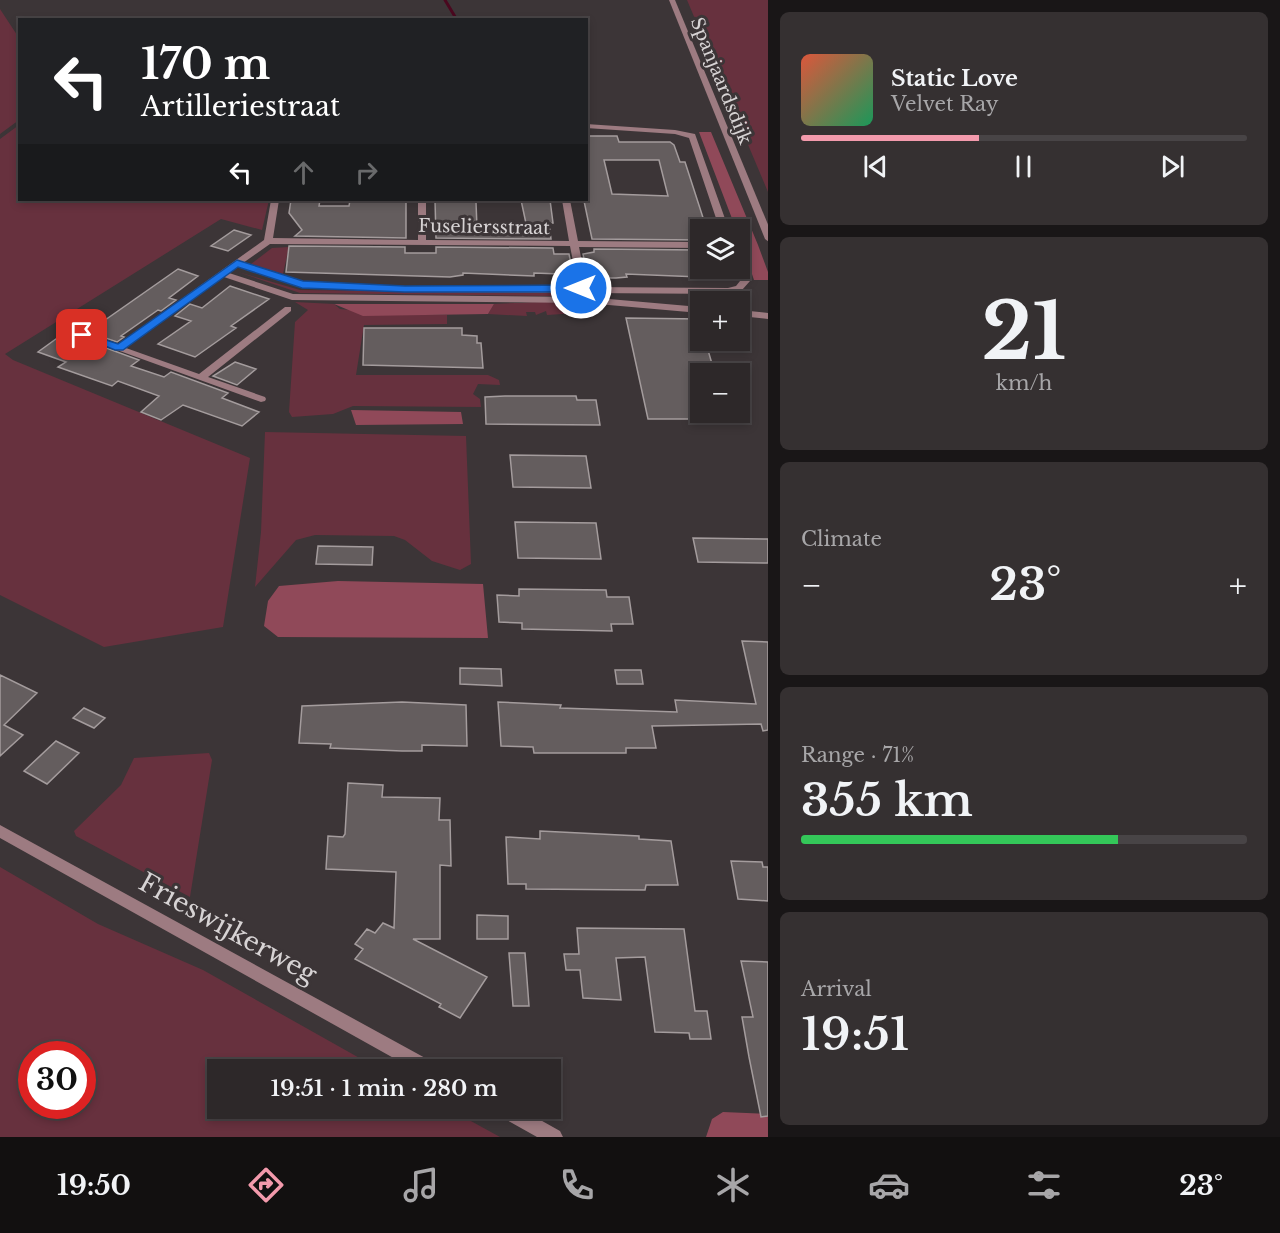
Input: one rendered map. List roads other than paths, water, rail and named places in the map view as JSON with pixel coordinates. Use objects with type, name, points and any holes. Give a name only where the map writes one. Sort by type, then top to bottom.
[{"type":"street","name":"Spanjaardsdijk","points":[[672,0],[768,239]]},
{"type":"street","points":[[588,126],[686,133],[692,136],[721,219]]},
{"type":"street","points":[[119,348],[268,241],[275,201]]},
{"type":"street","points":[[422,201],[422,243]]},
{"type":"street","points":[[566,201],[581,288],[586,300]]},
{"type":"street","name":"Fuseliersstraat","points":[[268,241],[690,245]]},
{"type":"street","points":[[237,264],[302,285],[405,289],[581,288],[729,291],[739,288],[743,279]]},
{"type":"street","points":[[223,274],[292,297],[586,300],[690,309]]},
{"type":"street","points":[[201,377],[288,309]]},
{"type":"street","points":[[750,314],[768,316]]},
{"type":"street","points":[[64,329],[261,399]]},
{"type":"street","name":"Frieswijkerweg","points":[[0,831],[412,1059]]},
{"type":"street","points":[[522,1119],[554,1137]]},
{"type":"waterway","points":[[445,0],[456,18]]}]
